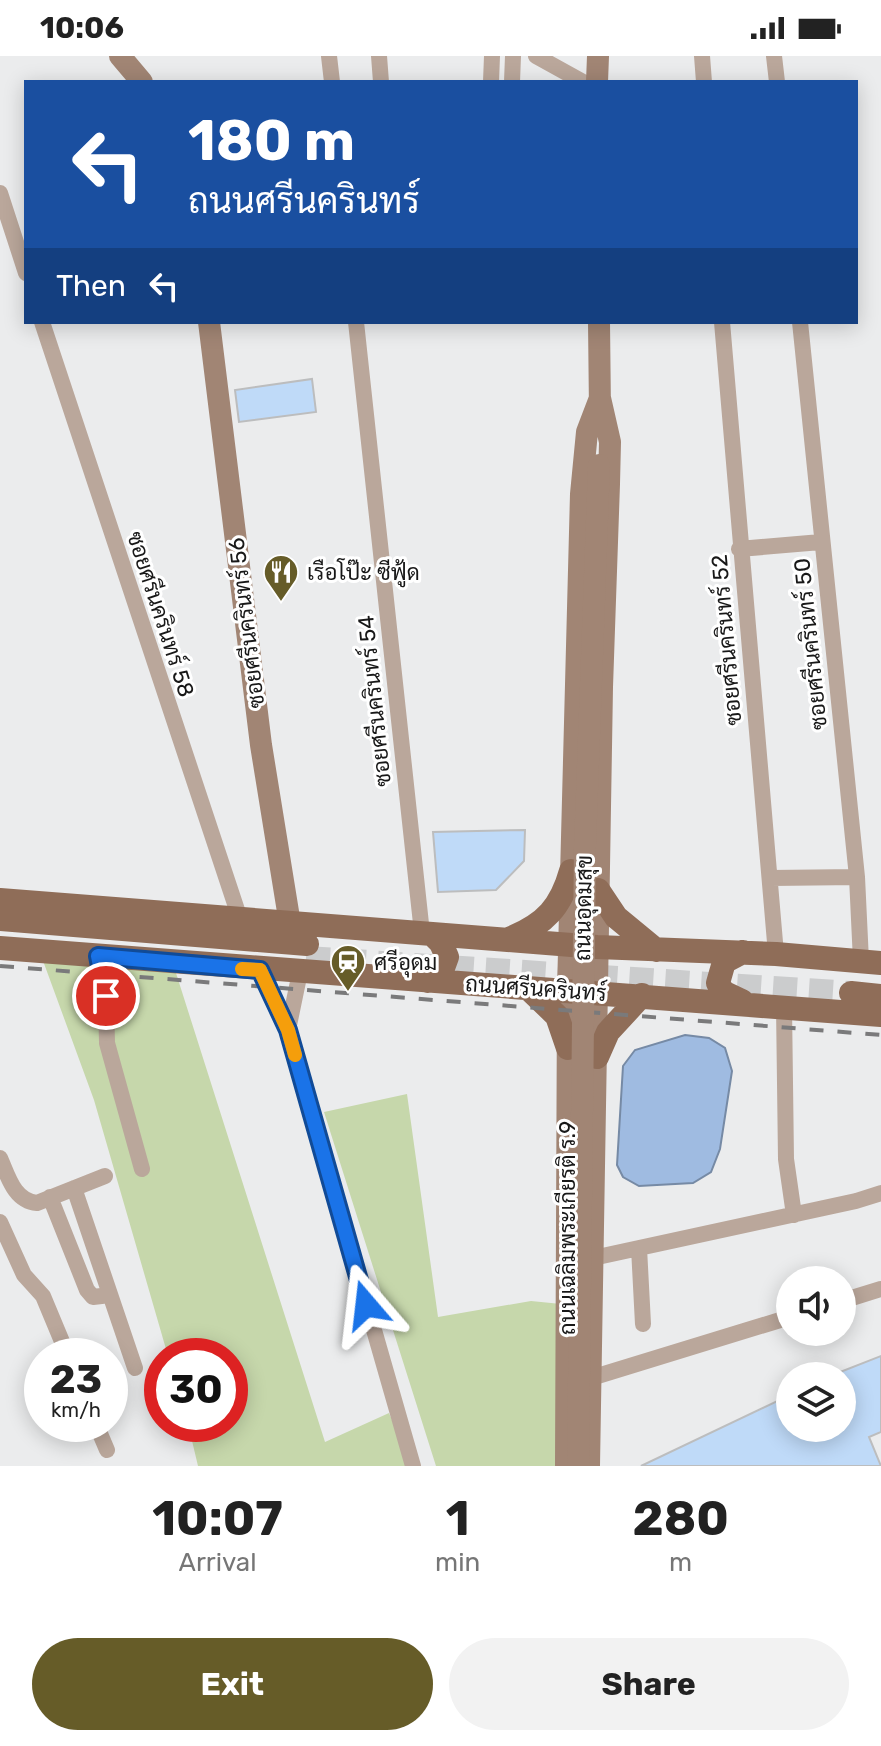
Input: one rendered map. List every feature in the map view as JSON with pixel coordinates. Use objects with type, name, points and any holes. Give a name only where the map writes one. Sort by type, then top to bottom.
[{"type":"main road","points":[[120,56],[140,80]]},
{"type":"main road","points":[[597,80],[598,56]]},
{"type":"main road","name":"ซอยศรีนครินทร์ 56","points":[[209,324],[261,745],[290,924]]},
{"type":"main road","name":"ถนนอุดมสุข","points":[[578,1466],[583,908],[599,465],[599,324]]},
{"type":"main road","name":"ถนนอุดมสุข","points":[[568,990],[581,494],[587,432],[600,398]]},
{"type":"main road","name":"ถนนอุดมสุข","points":[[598,992],[610,442],[600,398]]},
{"type":"main road","points":[[574,760],[579,770],[586,774],[592,773],[601,761]]},
{"type":"main road","points":[[509,939],[550,917],[571,871]]},
{"type":"main road","points":[[598,890],[631,933],[656,950]]},
{"type":"main road","name":"ถนนศรีนครินทร์","points":[[0,900],[597,947],[776,954],[881,981]]},
{"type":"main road","name":"ถนนศรีนครินทร์","points":[[0,919],[304,958],[397,979],[744,1002],[881,1015]]},
{"type":"main road","name":"ถนนศรีนครินทร์","points":[[0,933],[304,958]]},
{"type":"main road","points":[[418,933],[441,943],[447,957],[443,968],[428,981]]},
{"type":"main road","name":"ถนนศรีนครินทร์","points":[[0,948],[260,970],[304,958]]},
{"type":"main road","points":[[743,952],[724,962],[718,983],[723,992],[744,1002]]},
{"type":"main road","name":"ถนนศรีนครินทร์","points":[[861,974],[881,996]]},
{"type":"main road","points":[[528,988],[557,1016],[568,1048]]},
{"type":"main road","name":"ถนนเฉลิมพระเกียรติ ร.9","points":[[566,1466],[568,990]]},
{"type":"main road","name":"ถนนเฉลิมพระเกียรติ ร.9","points":[[589,1466],[598,992]]},
{"type":"main road","points":[[597,1057],[608,1032],[642,995]]},
{"type":"main road","points":[[568,1109],[572,1095],[582,1089],[592,1096],[596,1108]]},
{"type":"street","points":[[329,56],[332,80]]},
{"type":"street","points":[[379,56],[381,80]]},
{"type":"street","points":[[491,80],[492,56]]},
{"type":"street","points":[[512,80],[513,56]]},
{"type":"street","points":[[536,56],[579,80]]},
{"type":"street","points":[[702,56],[704,80]]},
{"type":"street","points":[[774,56],[777,80]]},
{"type":"street","points":[[0,193],[24,267]]},
{"type":"street","name":"ซอยศรีนครินทร์ 58","points":[[43,324],[240,919]]},
{"type":"street","name":"ซอยศรีนครินทร์ 54","points":[[356,324],[418,933]]},
{"type":"street","name":"ซอยศรีนครินทร์ 52","points":[[722,324],[776,954]]},
{"type":"street","name":"ซอยศรีนครินทร์ 50","points":[[800,324],[857,877],[861,974]]},
{"type":"street","points":[[739,549],[821,542]]},
{"type":"street","points":[[771,878],[857,877]]},
{"type":"street","points":[[98,956],[106,996],[107,1043],[142,1169]]},
{"type":"street","points":[[288,1030],[304,958]]},
{"type":"street","points":[[260,970],[288,1030],[413,1466]]},
{"type":"street","points":[[784,1006],[786,1159],[794,1215]]},
{"type":"street","points":[[0,1158],[22,1199],[37,1203],[105,1176]]},
{"type":"street","points":[[74,1188],[135,1368]]},
{"type":"street","points":[[593,1258],[881,1193]]},
{"type":"street","points":[[50,1197],[87,1290],[93,1297],[110,1295]]},
{"type":"street","points":[[0,1222],[24,1275],[43,1296],[60,1338]]},
{"type":"street","points":[[639,1248],[643,1324]]},
{"type":"street","points":[[856,1297],[881,1289]]},
{"type":"street","points":[[591,1378],[776,1321]]},
{"type":"street","points":[[104,1442],[107,1450]]},
{"type":"green space","points":[[42,958],[176,973],[325,1442],[389,1413],[411,1466],[198,1466],[192,1442],[248,1442],[248,1338],[163,1338],[94,1100]]},
{"type":"green space","points":[[407,1094],[438,1317],[531,1301],[561,1304],[559,1466],[436,1466],[324,1112]]},
{"type":"water","points":[[685,1035],[709,1038],[725,1048],[732,1071],[720,1149],[711,1172],[693,1183],[639,1186],[623,1177],[617,1165],[623,1066],[635,1050]]},
{"type":"building","points":[[312,379],[316,412],[239,422],[235,390]]},
{"type":"building","points":[[525,830],[524,861],[496,890],[438,892],[433,832]]},
{"type":"building","points":[[881,1356],[881,1432],[869,1437],[881,1466],[641,1466],[776,1402],[776,1442],[856,1442],[856,1366]]},
{"type":"tunnel","points":[[306,958],[851,993]]},
{"type":"railway","points":[[0,966],[881,1035]]},
{"type":"slow traffic","points":[[242,969],[260,970],[288,1030],[295,1055]]},
{"type":"place","name":"เรือโป๊ะ ซีฟู้ด","points":[[281,603]]},
{"type":"place","name":"ศรีอุดม","points":[[348,993]]},
{"type":"route","points":[[106,996],[98,956],[260,970],[288,1030],[366,1305]]}]
